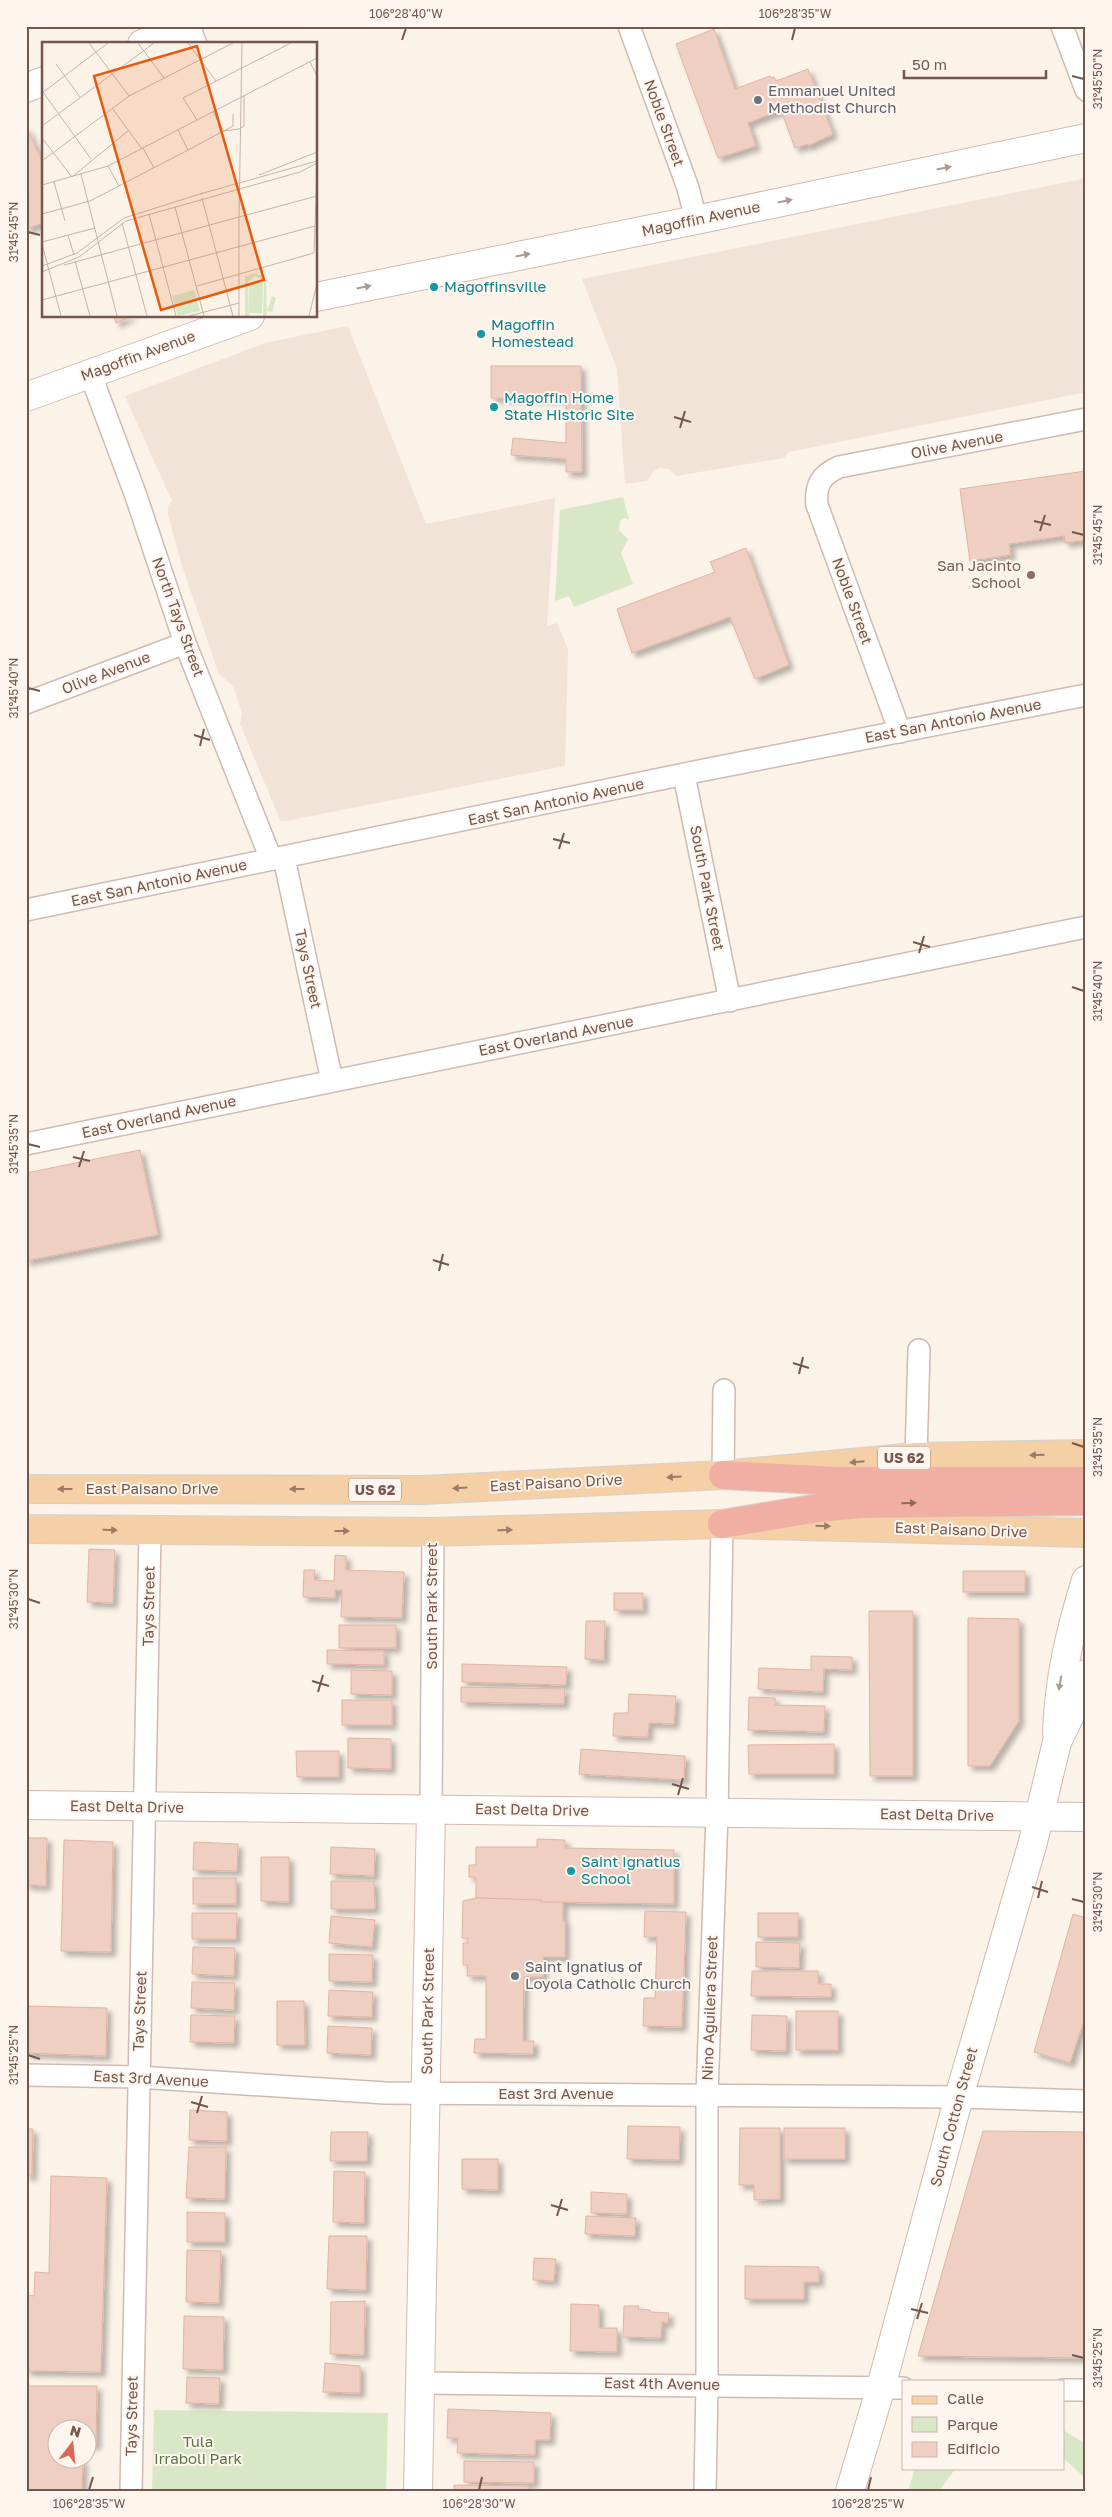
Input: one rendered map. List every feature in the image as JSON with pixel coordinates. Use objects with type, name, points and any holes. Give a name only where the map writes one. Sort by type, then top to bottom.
[{"type":"highway","points":[[723,1475],[836,1481],[1086,1481]]},
{"type":"highway","points":[[722,1524],[818,1508],[861,1504],[1086,1501]]},
{"type":"main road","name":"East Paisano Drive","points":[[26,1489],[423,1490],[723,1475],[916,1457],[1086,1454]]},
{"type":"main road","name":"East Paisano Drive","points":[[26,1528],[433,1532],[722,1524],[1086,1532]]},
{"type":"street","points":[[147,42],[188,26],[195,42]]},
{"type":"street","name":"Noble Street","points":[[629,26],[688,188],[696,220]]},
{"type":"street","points":[[1062,26],[1086,90]]},
{"type":"street","points":[[26,88],[42,82]]},
{"type":"street","name":"Magoffin Avenue","points":[[318,297],[1086,138]]},
{"type":"street","name":"Magoffin Avenue","points":[[26,397],[244,318]]},
{"type":"street","name":"North Tays Street","points":[[90,373],[136,496],[185,643],[278,858]]},
{"type":"street","name":"Olive Avenue","points":[[828,472],[839,467],[1086,419]]},
{"type":"street","name":"Noble Street","points":[[828,472],[818,484],[817,505],[900,732]]},
{"type":"street","name":"Olive Avenue","points":[[26,703],[185,643]]},
{"type":"street","name":"East San Antonio Avenue","points":[[26,910],[900,732],[1085,700]]},
{"type":"street","name":"South Park Street","points":[[684,775],[730,1001]]},
{"type":"street","name":"Tays Street","points":[[278,858],[332,1081]]},
{"type":"street","name":"East Overland Avenue","points":[[26,1144],[730,1001],[1086,926]]},
{"type":"street","points":[[916,1457],[918,1350]]},
{"type":"street","points":[[723,1475],[724,1390]]},
{"type":"street","name":"Nino Aguilera Street","points":[[705,2491],[707,2095],[717,1814],[722,1524]]},
{"type":"street","name":"Tays Street","points":[[130,2491],[150,1530]]},
{"type":"street","name":"South Park Street","points":[[418,2491],[432,1809],[433,1532]]},
{"type":"street","name":"South Cotton Street","points":[[1057,1742],[1058,1694],[1069,1636],[1086,1580]]},
{"type":"street","name":"South Cotton Street","points":[[850,2491],[892,2388],[959,2097],[1057,1742],[1076,1703],[1086,1674]]},
{"type":"street","name":"East Delta Drive","points":[[26,1805],[145,1808],[432,1809],[717,1814],[1086,1817]]},
{"type":"street","name":"East 3rd Avenue","points":[[26,2074],[138,2077],[385,2093],[959,2097],[1086,2100]]},
{"type":"street","name":"East 4th Avenue","points":[[421,2383],[707,2384],[892,2388]]},
{"type":"street","points":[[1064,2390],[1086,2390]]},
{"type":"shaded area","points":[[1083,179],[1086,181],[1086,392],[789,452],[784,458],[676,476],[669,469],[659,468],[652,473],[647,481],[625,484],[617,369],[582,279]]},
{"type":"shaded area","points":[[348,326],[426,524],[555,498],[547,626],[557,623],[568,649],[565,766],[281,822],[240,724],[242,713],[233,686],[219,674],[182,566],[168,515],[168,506],[172,501],[125,396],[265,343]]},
{"type":"green space","points":[[623,497],[629,519],[624,518],[620,521],[619,530],[628,539],[621,553],[633,584],[574,607],[569,596],[555,601],[560,510]]},
{"type":"green space","name":"Tula Irraboli Park","points":[[154,2410],[388,2413],[386,2491],[152,2491]]},
{"type":"green space","points":[[1064,2431],[1086,2444],[1086,2479],[1064,2459]]},
{"type":"green space","points":[[914,2470],[955,2470],[939,2491],[908,2491]]},
{"type":"building","name":"Emmanuel United Methodist Church","points":[[714,29],[735,89],[770,76],[771,78],[774,77],[776,81],[808,69],[833,134],[808,146],[808,144],[795,148],[781,110],[748,123],[756,146],[718,158],[676,44]]},
{"type":"building","points":[[26,126],[42,161],[42,224],[26,229]]},
{"type":"building","points":[[115,318],[127,318],[116,323]]},
{"type":"building","points":[[491,366],[581,366],[582,472],[566,472],[566,459],[511,455],[513,438],[566,443],[566,399],[491,398]]},
{"type":"building","points":[[1086,471],[1086,540],[1065,543],[1064,536],[1009,544],[1011,555],[970,561],[960,489]]},
{"type":"building","points":[[746,548],[789,665],[755,679],[730,617],[632,653],[617,609],[715,572],[710,562]]},
{"type":"building","points":[[140,1150],[158,1235],[26,1261],[26,1173]]},
{"type":"building","points":[[89,1549],[115,1550],[113,1603],[87,1602]]},
{"type":"building","points":[[335,1555],[346,1556],[346,1570],[404,1572],[402,1618],[341,1617],[342,1590],[335,1590],[335,1598],[303,1597],[304,1570],[315,1570],[314,1580],[334,1581]]},
{"type":"building","points":[[963,1571],[1025,1571],[1025,1592],[963,1592]]},
{"type":"building","points":[[614,1593],[643,1593],[643,1610],[614,1610]]},
{"type":"building","points":[[869,1611],[913,1611],[913,1776],[870,1776]]},
{"type":"building","points":[[968,1618],[1019,1619],[1019,1721],[990,1766],[968,1766]]},
{"type":"building","points":[[586,1621],[605,1621],[604,1660],[585,1659]]},
{"type":"building","points":[[339,1625],[396,1625],[396,1648],[339,1648]]},
{"type":"building","points":[[327,1650],[384,1651],[384,1665],[327,1664]]},
{"type":"building","points":[[811,1656],[852,1657],[852,1670],[824,1669],[823,1692],[758,1689],[759,1668],[811,1670]]},
{"type":"building","points":[[462,1664],[567,1667],[566,1685],[462,1682]]},
{"type":"building","points":[[351,1670],[392,1671],[392,1695],[351,1694]]},
{"type":"building","points":[[461,1687],[565,1689],[564,1704],[461,1702]]},
{"type":"building","points":[[629,1694],[676,1696],[674,1724],[649,1723],[648,1737],[613,1736],[614,1713],[628,1713]]},
{"type":"building","points":[[749,1697],[775,1698],[775,1705],[825,1706],[824,1732],[748,1730]]},
{"type":"building","points":[[342,1700],[392,1700],[392,1725],[342,1725]]},
{"type":"building","points":[[348,1738],[391,1739],[391,1769],[348,1768]]},
{"type":"building","points":[[834,1744],[834,1774],[749,1774],[748,1745]]},
{"type":"building","points":[[581,1749],[685,1756],[684,1780],[579,1774]]},
{"type":"building","points":[[296,1751],[339,1751],[339,1777],[297,1777]]},
{"type":"building","points":[[26,1838],[47,1838],[46,1886],[26,1885]]},
{"type":"building","name":"Saint Ignatius School","points":[[537,1839],[565,1840],[565,1848],[674,1850],[674,1904],[541,1902],[541,1900],[476,1898],[476,1877],[469,1877],[469,1865],[476,1865],[476,1847],[537,1847]]},
{"type":"building","points":[[64,1840],[113,1842],[111,1952],[61,1951]]},
{"type":"building","points":[[194,1842],[238,1844],[237,1871],[193,1870]]},
{"type":"building","points":[[331,1847],[375,1849],[374,1876],[330,1874]]},
{"type":"building","points":[[261,1857],[289,1857],[289,1902],[261,1901]]},
{"type":"building","points":[[193,1878],[236,1878],[236,1904],[193,1904]]},
{"type":"building","points":[[331,1881],[374,1881],[375,1909],[331,1909]]},
{"type":"building","name":"Saint Ignatius of Loyola Catholic Church","points":[[476,1898],[563,1902],[565,1957],[543,1957],[543,1977],[524,1977],[523,2041],[534,2041],[533,2054],[474,2053],[475,2039],[486,2039],[486,1976],[467,1976],[468,1965],[463,1965],[463,1943],[468,1943],[468,1938],[462,1938],[463,1901]]},
{"type":"building","points":[[645,1911],[686,1912],[682,2027],[643,2026],[644,1998],[655,1998],[657,1937],[644,1937]]},
{"type":"building","points":[[192,1913],[237,1913],[236,1939],[192,1939]]},
{"type":"building","points":[[758,1913],[798,1913],[798,1937],[758,1937]]},
{"type":"building","points":[[1073,1914],[1086,1918],[1086,2015],[1070,2063],[1034,2052]]},
{"type":"building","points":[[331,1916],[375,1920],[372,1947],[329,1943]]},
{"type":"building","points":[[756,1942],[800,1943],[799,1968],[756,1967]]},
{"type":"building","points":[[193,1947],[235,1948],[234,1976],[192,1974]]},
{"type":"building","points":[[329,1954],[373,1955],[372,1982],[329,1981]]},
{"type":"building","points":[[752,1971],[818,1971],[818,1984],[831,1984],[831,1997],[751,1996]]},
{"type":"building","points":[[192,1982],[235,1983],[234,2010],[191,2008]]},
{"type":"building","points":[[329,1990],[373,1992],[372,2017],[328,2016]]},
{"type":"building","points":[[277,2001],[304,2001],[305,2045],[277,2045]]},
{"type":"building","points":[[26,2006],[107,2008],[106,2056],[26,2053]]},
{"type":"building","points":[[796,2011],[838,2011],[838,2050],[796,2050]]},
{"type":"building","points":[[191,2015],[235,2016],[234,2043],[190,2042]]},
{"type":"building","points":[[752,2015],[787,2016],[786,2051],[751,2050]]},
{"type":"building","points":[[328,2026],[372,2028],[371,2055],[327,2053]]},
{"type":"building","points":[[190,2110],[227,2112],[227,2141],[189,2140]]},
{"type":"building","points":[[628,2126],[680,2127],[679,2160],[627,2159]]},
{"type":"building","points":[[740,2128],[780,2128],[780,2199],[754,2200],[754,2185],[739,2185]]},
{"type":"building","points":[[784,2128],[845,2128],[845,2159],[784,2159]]},
{"type":"building","points":[[26,2129],[33,2129],[32,2176],[26,2176]]},
{"type":"building","points":[[983,2131],[1086,2132],[1086,2358],[918,2356]]},
{"type":"building","points":[[331,2132],[368,2132],[367,2161],[330,2161]]},
{"type":"building","points":[[189,2147],[226,2147],[225,2199],[186,2198]]},
{"type":"building","points":[[462,2159],[498,2159],[498,2190],[462,2189]]},
{"type":"building","points":[[334,2171],[365,2172],[364,2223],[333,2222]]},
{"type":"building","points":[[51,2176],[107,2178],[101,2372],[26,2371],[26,2295],[34,2296],[35,2272],[49,2273]]},
{"type":"building","points":[[591,2192],[627,2194],[627,2214],[591,2213]]},
{"type":"building","points":[[187,2212],[225,2213],[225,2242],[187,2242]]},
{"type":"building","points":[[586,2216],[636,2218],[635,2236],[585,2234]]},
{"type":"building","points":[[329,2236],[367,2236],[366,2290],[327,2289]]},
{"type":"building","points":[[187,2250],[221,2251],[219,2303],[186,2302]]},
{"type":"building","points":[[534,2258],[556,2259],[554,2281],[533,2280]]},
{"type":"building","points":[[745,2266],[819,2267],[819,2282],[804,2282],[804,2299],[745,2299]]},
{"type":"building","points":[[365,2301],[364,2355],[330,2354],[331,2302]]},
{"type":"building","points":[[571,2304],[599,2305],[599,2328],[617,2328],[617,2352],[570,2351]]},
{"type":"building","points":[[624,2306],[639,2306],[638,2309],[650,2310],[650,2312],[669,2313],[668,2323],[662,2322],[661,2338],[623,2337]]},
{"type":"building","points":[[184,2316],[224,2317],[223,2370],[183,2369]]},
{"type":"building","points":[[325,2363],[360,2366],[360,2393],[323,2392]]},
{"type":"building","points":[[187,2377],[220,2378],[219,2404],[186,2403]]},
{"type":"building","points":[[26,2386],[97,2386],[96,2420],[48,2420],[48,2470],[83,2470],[82,2491],[26,2491]]},
{"type":"building","points":[[448,2409],[551,2413],[550,2440],[535,2440],[535,2455],[457,2453],[458,2438],[447,2438]]},
{"type":"building","points":[[464,2461],[534,2462],[534,2483],[464,2482]]},
{"type":"building","points":[[454,2485],[528,2486],[528,2491],[454,2491]]},
{"type":"place","name":"Emmanuel United Methodist Church","points":[[758,100]]},
{"type":"place","name":"Magoffinsville","points":[[434,287]]},
{"type":"place","name":"Magoffin Homestead","points":[[481,334]]},
{"type":"place","name":"Magoffin Home State Historic Site","points":[[494,407]]},
{"type":"place","name":"San Jacinto School","points":[[1031,575]]},
{"type":"place","name":"Saint Ignatius School","points":[[571,1871]]},
{"type":"place","name":"Saint Ignatius of Loyola Catholic Church","points":[[515,1976]]}]
